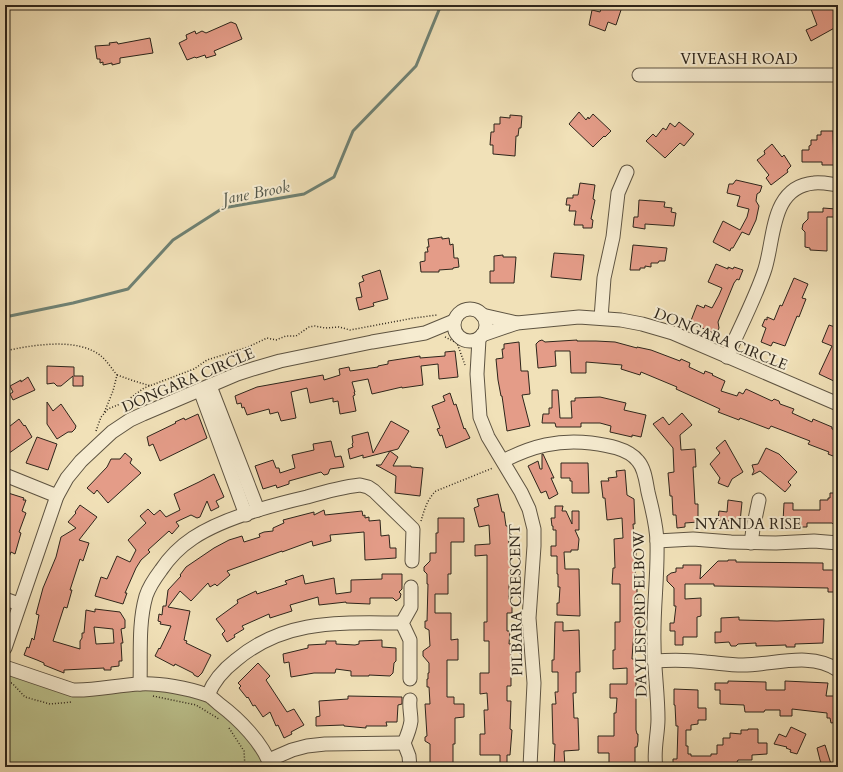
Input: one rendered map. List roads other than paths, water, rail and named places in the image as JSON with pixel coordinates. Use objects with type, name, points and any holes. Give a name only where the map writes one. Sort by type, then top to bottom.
[{"type":"street","name":"VIVEASH ROAD","points":[[640,75],[838,75]]},
{"type":"street","points":[[601,318],[604,278],[613,237],[618,193],[627,172]]},
{"type":"street","points":[[727,357],[762,278],[781,203],[794,190],[802,186],[812,183],[838,185]]},
{"type":"street","points":[[465,310],[475,310],[482,315],[486,323],[486,329],[481,337],[472,341],[461,338],[455,332],[454,321],[459,313],[465,310]]},
{"type":"street","name":"DONGARA CIRCLE","points":[[482,315],[517,323]]},
{"type":"street","name":"DONGARA CIRCLE","points":[[481,337],[517,323],[579,317],[601,318],[642,324],[673,333],[838,404]]},
{"type":"street","name":"DONGARA CIRCLE","points":[[425,334],[454,321]]},
{"type":"street","name":"DONGARA CIRCLE","points":[[5,648],[57,496],[81,461],[112,432],[130,420],[205,388],[243,372],[280,361],[372,342],[425,334],[461,338]]},
{"type":"street","name":"PILBARA CRESCENT","points":[[472,372],[481,337]]},
{"type":"street","name":"PILBARA CRESCENT","points":[[461,338],[472,372],[480,417],[500,464],[521,492],[529,509],[534,529],[529,618],[534,683],[530,767]]},
{"type":"street","points":[[205,388],[252,512]]},
{"type":"street","name":"DAYLESFORD ELBOW","points":[[500,464],[521,452],[536,446],[570,442],[602,445],[630,453],[642,466],[653,514],[657,541],[657,576],[654,623],[654,661],[658,700],[658,720],[654,759],[656,767]]},
{"type":"street","points":[[5,475],[57,496]]},
{"type":"street","points":[[140,684],[143,612],[146,595],[154,578],[165,563],[192,538],[224,522],[283,502],[360,485],[368,487],[374,491],[413,529],[412,562]]},
{"type":"street","points":[[751,543],[759,500]]},
{"type":"street","name":"NYANDA RISE","points":[[657,541],[693,540],[776,543],[814,540],[838,543]]},
{"type":"street","points":[[402,623],[411,607],[411,587]]},
{"type":"street","points":[[5,599],[19,604]]},
{"type":"street","points":[[208,695],[213,683],[233,662],[246,651],[261,642],[276,636],[314,625],[332,623],[402,623]]},
{"type":"street","points":[[402,623],[410,640],[410,679]]},
{"type":"street","points":[[654,661],[705,662],[743,665],[781,661],[809,661],[830,664],[838,670]]},
{"type":"street","points":[[5,667],[73,690],[140,684],[182,689],[208,695],[246,728],[270,764],[292,750],[307,746],[325,744],[404,744]]},
{"type":"street","points":[[410,700],[410,728],[404,744],[410,762]]},
{"type":"waterway","name":"Jane Brook","points":[[5,317],[73,303],[128,289],[173,240],[223,208],[304,194],[334,177],[353,131],[416,66],[441,5]]}]
